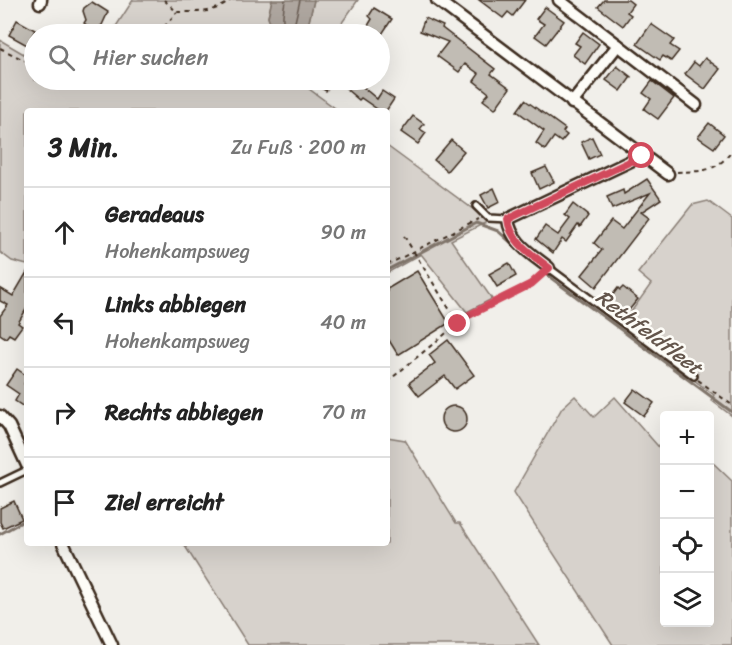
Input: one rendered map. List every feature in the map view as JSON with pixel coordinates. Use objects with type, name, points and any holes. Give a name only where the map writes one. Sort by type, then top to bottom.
[{"type":"street","points":[[437,0],[668,174]]},
{"type":"street","points":[[559,0],[696,105]]},
{"type":"street","points":[[572,103],[618,45]]},
{"type":"street","points":[[549,268],[516,240],[509,228],[508,219],[642,156]]},
{"type":"street","points":[[0,416],[9,426],[24,458]]},
{"type":"street","points":[[64,546],[112,645]]},
{"type":"lane","points":[[477,206],[488,218],[508,219]]},
{"type":"lane","points":[[549,268],[694,376]]},
{"type":"lane","points":[[0,483],[24,471]]},
{"type":"path","points":[[164,0],[177,12],[211,12],[231,0]]},
{"type":"path","points":[[167,24],[177,12]]},
{"type":"path","points":[[0,48],[24,60]]},
{"type":"path","points":[[668,174],[716,168],[732,151]]},
{"type":"path","points":[[390,264],[476,219],[488,218]]},
{"type":"path","points":[[404,236],[458,324]]},
{"type":"path","points":[[390,380],[467,316],[531,284],[549,268]]},
{"type":"path","points":[[694,376],[732,405]]},
{"type":"shaded area","points":[[133,0],[272,0],[268,17],[270,24],[117,24]]},
{"type":"shaded area","points":[[314,0],[358,0],[341,24],[308,24]]},
{"type":"shaded area","points":[[0,40],[24,54],[24,90],[310,90],[335,108],[24,108],[24,264],[12,261],[0,252]]},
{"type":"shaded area","points":[[390,148],[489,221],[451,240],[492,299],[467,312],[421,254],[390,271]]},
{"type":"shaded area","points":[[708,201],[732,219],[732,416],[711,400],[714,395],[621,326],[651,284],[638,273],[692,205]]},
{"type":"shaded area","points":[[575,396],[594,417],[615,397],[660,448],[660,627],[714,627],[714,464],[732,481],[732,645],[613,645],[514,492],[562,408]]},
{"type":"shaded area","points":[[390,438],[405,440],[456,523],[460,523],[539,645],[248,645],[185,546],[390,546]]},
{"type":"water","points":[[272,0],[314,0],[308,24],[270,24],[268,17]]},
{"type":"building","points":[[479,0],[525,0],[513,16],[508,12],[503,18]]},
{"type":"building","points":[[604,0],[628,0],[633,4],[627,12],[631,15],[623,26],[598,7]]},
{"type":"building","points":[[92,2],[108,12],[102,24],[84,23],[86,20],[84,8]]},
{"type":"building","points":[[545,7],[564,21],[546,44],[535,36],[544,24],[536,19]]},
{"type":"building","points":[[374,8],[392,19],[389,24],[369,24],[372,19],[369,16]]},
{"type":"building","points":[[425,18],[443,26],[442,28],[495,69],[491,74],[510,88],[495,109],[483,100],[489,93],[474,81],[479,74],[465,64],[459,72],[437,56],[448,42],[420,31]]},
{"type":"building","points":[[17,20],[24,24],[24,43],[9,35]]},
{"type":"building","points":[[651,24],[674,40],[670,45],[679,51],[671,61],[663,56],[660,60],[637,44]]},
{"type":"building","points":[[583,32],[599,44],[585,64],[573,55],[580,46],[575,43]]},
{"type":"building","points":[[705,58],[720,69],[705,89],[685,74],[694,62],[699,66]]},
{"type":"building","points":[[617,66],[631,77],[621,91],[606,80]]},
{"type":"building","points":[[652,81],[674,98],[658,119],[644,109],[651,99],[643,93]]},
{"type":"building","points":[[347,90],[366,90],[377,99],[382,91],[394,99],[388,108],[376,108],[361,98],[359,100]]},
{"type":"building","points":[[525,100],[565,129],[563,132],[567,135],[561,142],[554,137],[545,150],[536,143],[544,131],[517,111]]},
{"type":"building","points":[[413,116],[424,124],[420,129],[426,133],[418,144],[401,132]]},
{"type":"building","points":[[709,123],[724,135],[714,148],[698,137]]},
{"type":"building","points":[[592,137],[600,154],[589,159],[581,142]]},
{"type":"building","points":[[451,140],[464,151],[447,171],[434,160]]},
{"type":"building","points":[[546,167],[554,182],[539,189],[532,173]]},
{"type":"building","points":[[647,179],[661,199],[641,212],[649,218],[596,287],[582,275],[602,250],[594,243],[611,221],[622,229],[650,193],[612,209],[607,197],[623,190],[624,194]]},
{"type":"building","points":[[494,188],[500,202],[488,208],[481,195]]},
{"type":"building","points":[[573,204],[588,216],[580,227],[578,225],[566,242],[562,239],[553,253],[536,239],[545,226],[558,235],[570,219],[565,215]]},
{"type":"building","points":[[509,263],[516,276],[497,287],[489,274]]},
{"type":"building","points":[[417,271],[449,323],[398,355],[390,342],[390,287]]},
{"type":"building","points":[[24,277],[24,313],[18,323],[22,326],[14,337],[9,334],[6,338],[0,334],[0,316],[8,305],[0,301],[0,288],[13,296]]},
{"type":"building","points":[[623,287],[638,299],[625,315],[608,301],[618,288],[620,290]]},
{"type":"building","points":[[448,340],[474,375],[455,389],[445,376],[419,396],[409,383],[435,363],[429,355]]},
{"type":"building","points":[[17,369],[24,374],[24,407],[15,401],[19,394],[6,385]]},
{"type":"building","points":[[635,389],[654,403],[644,416],[625,402]]},
{"type":"building","points":[[454,406],[463,410],[467,419],[463,428],[454,432],[445,428],[441,419],[445,410]]},
{"type":"building","points":[[14,501],[22,519],[3,528],[0,522],[0,508]]},
{"type":"waterway","name":"Rethfeldfleet","points":[[390,268],[476,223],[498,231],[518,249]]},
{"type":"waterway","name":"Rethfeldfleet","points":[[530,260],[540,268]]},
{"type":"waterway","name":"Rethfeldfleet","points":[[547,275],[732,412]]},
{"type":"waterway","name":"Rethfeldfleet","points":[[0,534],[24,521]]},
{"type":"route","points":[[458,324],[467,316],[531,284],[549,268],[516,240],[509,228],[508,219],[642,156]]}]
